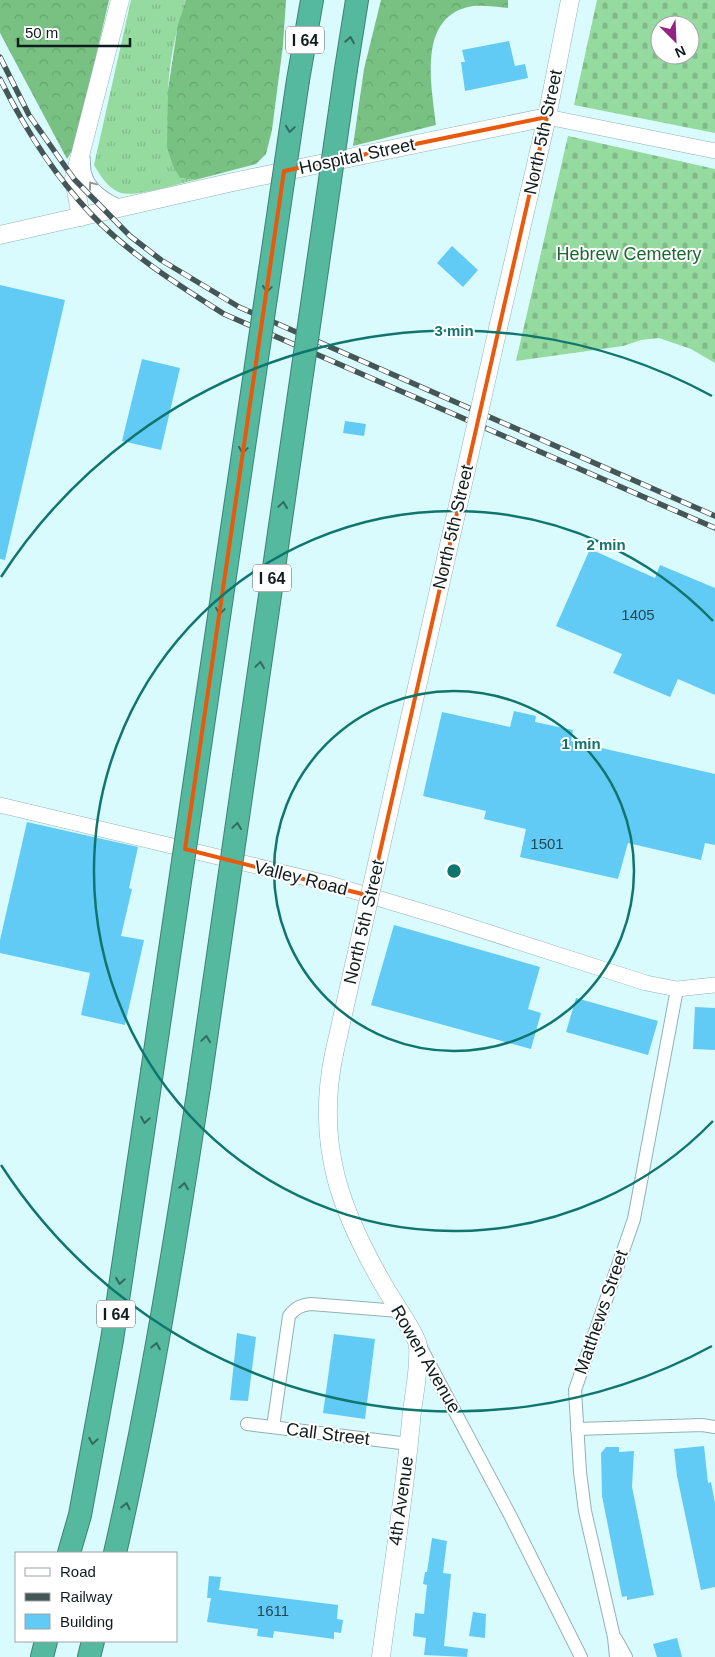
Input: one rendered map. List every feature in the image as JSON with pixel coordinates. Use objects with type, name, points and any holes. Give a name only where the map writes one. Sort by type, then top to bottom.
[{"type":"highway","points":[[298,80],[302,0]]},
{"type":"highway","name":"I 64","points":[[69,1552],[80,1515],[112,1340],[298,80],[312,0]]},
{"type":"highway","name":"I 64","points":[[115,1552],[129,1492],[174,1252],[357,3]]},
{"type":"highway","points":[[42,1657],[46,1642]]},
{"type":"highway","points":[[89,1657],[93,1642]]},
{"type":"main road","points":[[81,217],[74,179],[120,0]]},
{"type":"main road","name":"North 5th Street","points":[[334,1054],[547,117],[570,0]]},
{"type":"main road","name":"Hospital Street","points":[[0,235],[122,207],[547,117]]},
{"type":"main road","name":"Rowen Avenue","points":[[334,1054],[328,1096],[328,1121],[335,1178],[346,1214],[364,1252],[419,1344]]},
{"type":"main road","name":"4th Avenue","points":[[381,1657],[409,1444],[419,1344]]},
{"type":"street","name":"Hospital Street","points":[[547,117],[715,151]]},
{"type":"street","points":[[82,149],[86,176],[90,183],[105,199],[122,207]]},
{"type":"street","name":"Valley Road","points":[[0,805],[327,883],[444,918],[646,983],[677,989],[715,985]]},
{"type":"street","name":"Matthews Street","points":[[616,1657],[614,1637],[585,1511],[575,1398],[578,1375],[634,1218],[677,989]]},
{"type":"street","points":[[273,1427],[289,1316],[298,1307],[311,1304],[399,1312]]},
{"type":"street","name":"Rowen Avenue","points":[[419,1344],[507,1508],[564,1624],[582,1655]]},
{"type":"street","name":"Call Street","points":[[248,1424],[409,1444]]},
{"type":"street","points":[[577,1429],[702,1425],[715,1427]]},
{"type":"street","name":"Matthews Street","points":[[614,1637],[626,1657]]},
{"type":"highlighted area","points":[[547,117],[370,896],[185,849],[284,171]]},
{"type":"green space","points":[[0,0],[109,0],[75,146],[67,159],[0,33]]},
{"type":"green space","points":[[131,0],[186,0],[169,73],[168,103],[171,132],[180,178],[195,180],[147,192],[128,194],[121,193],[112,188],[94,165]]},
{"type":"green space","points":[[186,0],[286,0],[283,45],[272,130],[266,154],[256,164],[195,180],[180,178],[173,166],[167,147],[168,90],[178,24]]},
{"type":"green space","points":[[381,0],[508,0],[508,8],[473,6],[455,12],[443,23],[435,37],[432,54],[432,91],[436,125],[353,146],[364,69]]},
{"type":"green space","points":[[597,0],[715,0],[715,133],[574,105]]},
{"type":"green space","name":"Hebrew Cemetery","points":[[568,136],[715,169],[715,363],[691,349],[659,338],[641,340],[623,346],[516,361]]},
{"type":"building","points":[[509,41],[515,66],[525,64],[528,78],[465,91],[461,62],[465,62],[462,50]]},
{"type":"building","points":[[452,246],[478,270],[463,287],[437,263]]},
{"type":"building","points":[[0,285],[65,300],[5,560],[0,559]]},
{"type":"building","points":[[142,359],[180,368],[161,450],[122,441]]},
{"type":"building","points":[[345,421],[366,424],[364,436],[343,433]]},
{"type":"building","points":[[590,549],[655,578],[660,565],[715,588],[715,695],[678,679],[670,697],[613,673],[622,654],[556,626]]},
{"type":"building","points":[[514,711],[536,716],[535,722],[573,730],[571,741],[715,774],[715,845],[705,843],[701,860],[628,843],[618,879],[520,857],[526,829],[484,819],[486,811],[423,796],[442,712],[510,727]]},
{"type":"building","points":[[27,822],[138,847],[129,888],[132,889],[121,936],[144,940],[125,1025],[81,1015],[90,973],[0,953],[0,940]]},
{"type":"building","points":[[394,925],[540,967],[528,1009],[541,1013],[531,1049],[371,1005]]},
{"type":"building","points":[[576,998],[658,1021],[648,1055],[566,1032]]},
{"type":"building","points":[[695,1007],[715,1008],[715,1050],[693,1049]]},
{"type":"building","points":[[237,1333],[256,1337],[248,1401],[230,1400]]},
{"type":"building","points":[[334,1334],[375,1339],[365,1419],[323,1413]]},
{"type":"building","points":[[704,1446],[708,1483],[711,1482],[715,1503],[715,1587],[701,1590],[677,1476],[674,1449]]},
{"type":"building","points":[[606,1447],[619,1447],[619,1452],[634,1451],[632,1487],[654,1595],[627,1600],[627,1596],[622,1597],[602,1496],[601,1453]]},
{"type":"building","points":[[432,1538],[447,1541],[443,1573],[451,1574],[444,1646],[468,1649],[467,1657],[424,1655],[426,1638],[413,1636],[415,1613],[424,1614],[427,1585],[423,1584],[425,1572],[427,1572]]},
{"type":"building","points":[[209,1576],[221,1577],[219,1590],[338,1605],[337,1619],[343,1620],[341,1633],[334,1632],[334,1639],[274,1631],[273,1638],[257,1636],[258,1629],[207,1622],[211,1598],[207,1598]]},
{"type":"building","points":[[473,1612],[486,1614],[485,1638],[469,1636]]},
{"type":"building","points":[[677,1638],[682,1657],[657,1657],[653,1644]]},
{"type":"railway","points":[[0,57],[29,115],[74,179],[130,236],[161,260],[239,307],[715,516]]},
{"type":"railway","points":[[0,79],[40,150],[64,183],[91,214],[137,255],[171,280],[224,314],[715,528]]}]
